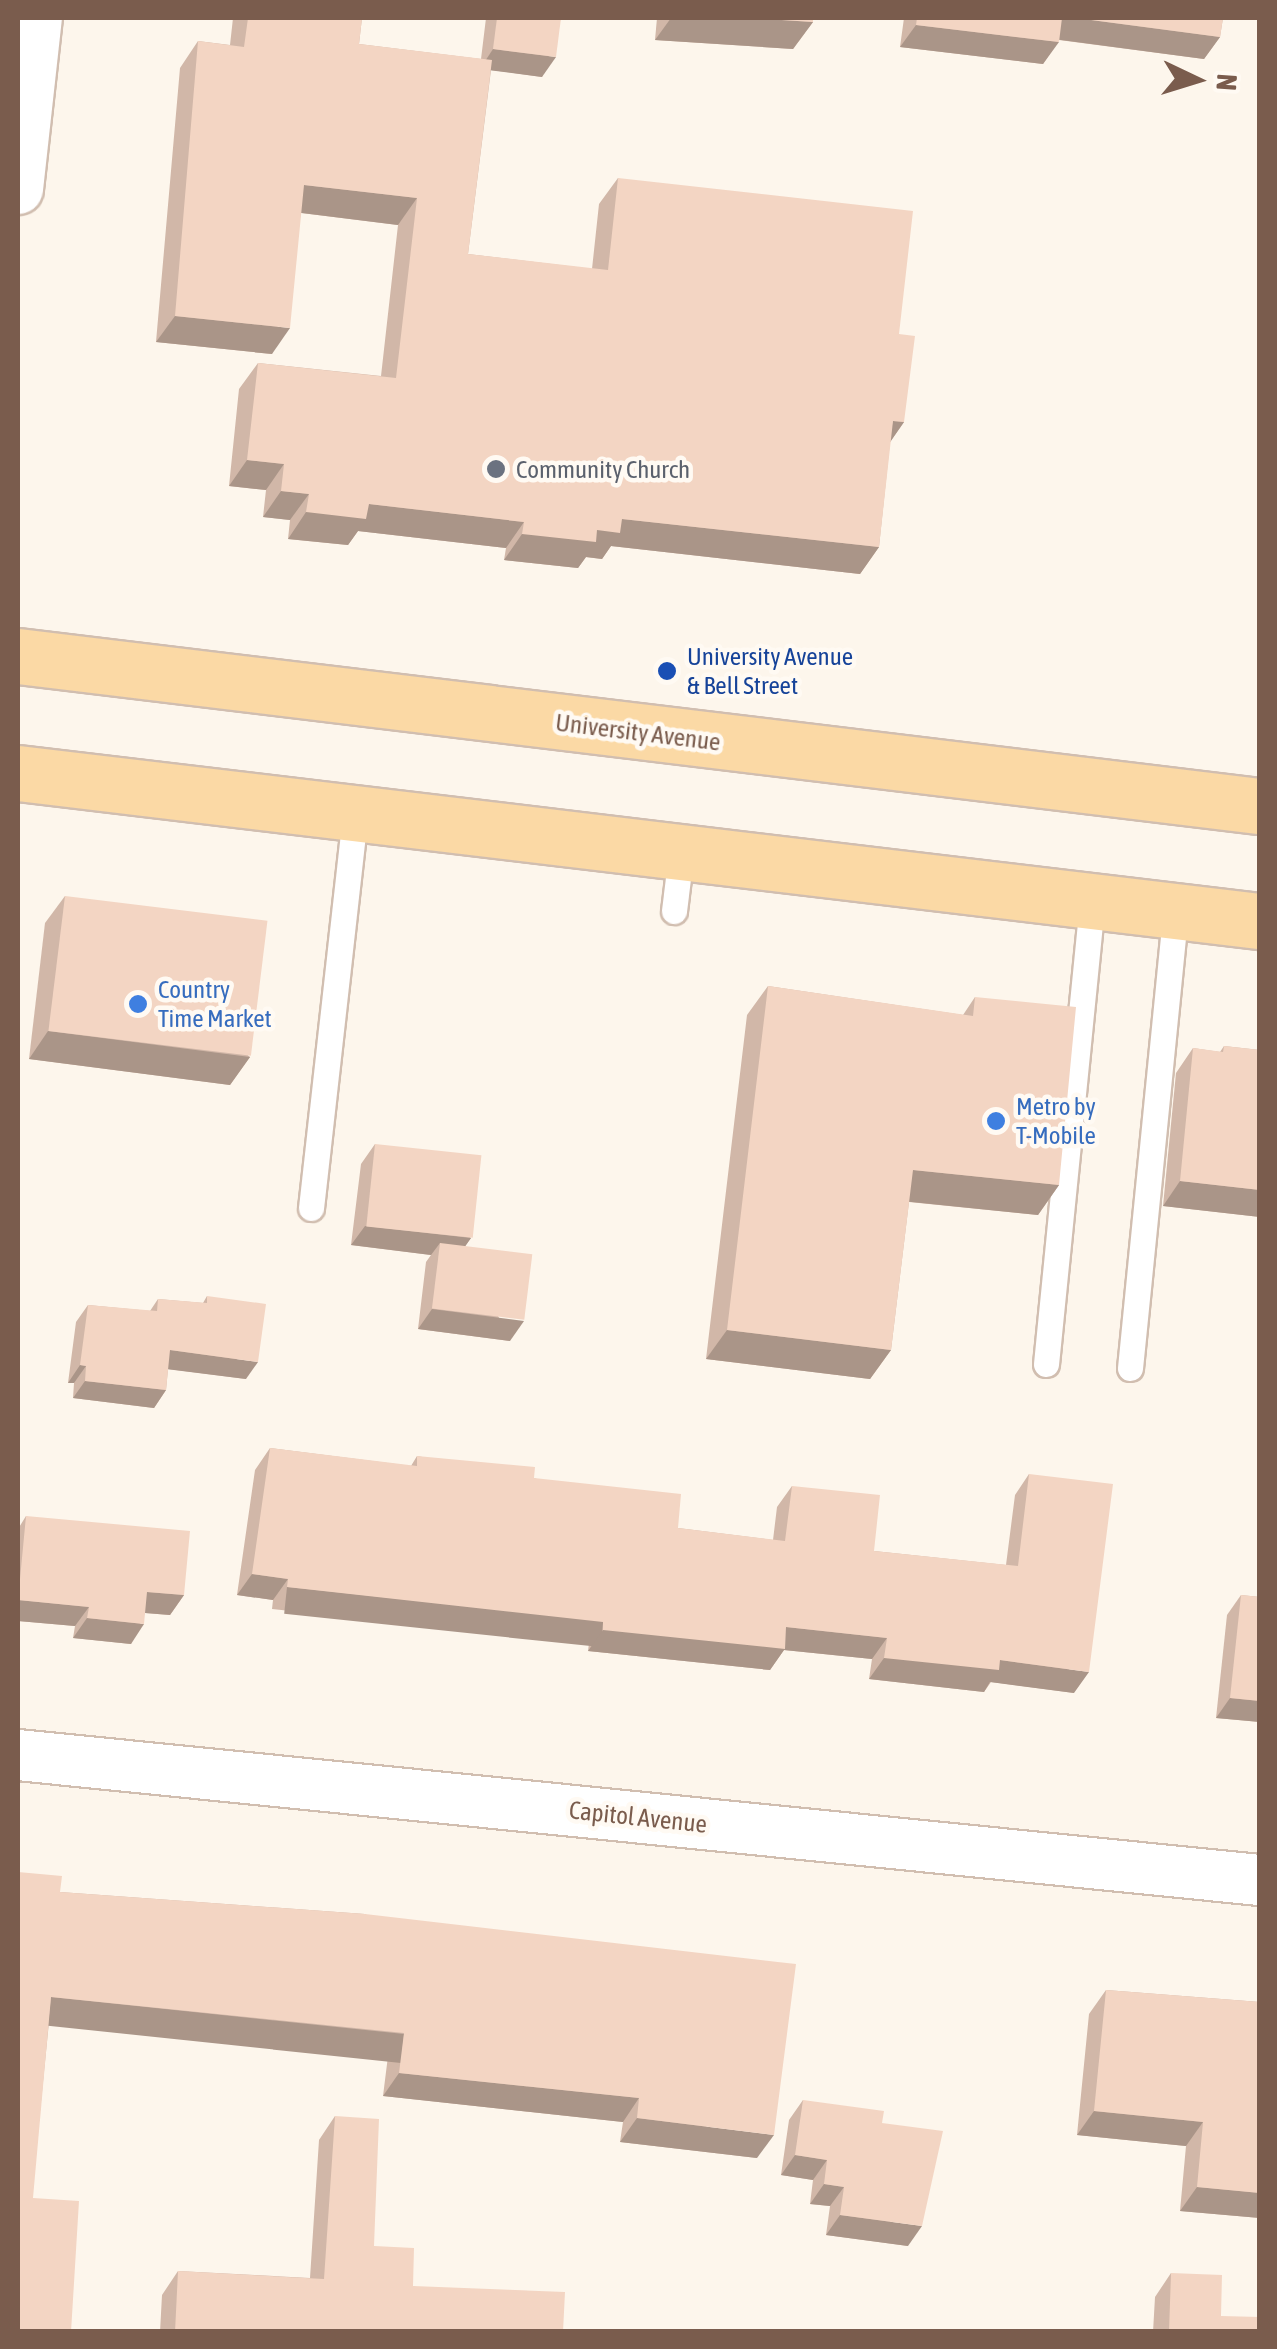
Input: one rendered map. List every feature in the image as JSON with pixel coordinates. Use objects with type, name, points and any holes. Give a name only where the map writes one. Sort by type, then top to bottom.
[{"type":"main road","name":"University Avenue","points":[[18,656],[1260,806]]},
{"type":"main road","points":[[18,773],[1260,921]]},
{"type":"street","points":[[18,189],[36,18]]},
{"type":"street","name":"Capitol Avenue","points":[[18,1755],[1260,1880]]},
{"type":"lane","points":[[312,1208],[355,814]]},
{"type":"lane","points":[[674,911],[681,852]]},
{"type":"lane","points":[[1046,1364],[1092,900]]},
{"type":"lane","points":[[1130,1368],[1176,911]]},
{"type":"building","points":[[248,18],[362,18],[359,44],[492,60],[468,254],[608,270],[618,178],[913,211],[899,334],[915,336],[904,422],[893,421],[879,547],[622,519],[620,533],[597,530],[596,542],[522,534],[524,522],[369,504],[366,519],[306,512],[309,494],[281,491],[284,464],[247,460],[258,363],[396,378],[417,198],[304,185],[290,328],[175,316],[198,41],[244,47]]},
{"type":"building","points":[[497,18],[561,18],[556,57],[493,49]]},
{"type":"building","points":[[748,18],[813,18],[813,22]]},
{"type":"building","points":[[917,18],[1062,18],[1059,42],[916,25]]},
{"type":"building","points":[[1076,18],[1223,18],[1220,37]]},
{"type":"building","name":"Country Time Market","points":[[65,896],[267,921],[251,1056],[48,1031]]},
{"type":"building","points":[[768,986],[973,1016],[975,997],[1076,1007],[1059,1185],[913,1170],[891,1350],[727,1330]]},
{"type":"building","points":[[1224,1046],[1260,1050],[1260,1190],[1180,1181],[1193,1048],[1223,1052]]},
{"type":"building","points":[[375,1144],[481,1155],[473,1238],[366,1227]]},
{"type":"building","points":[[440,1243],[532,1254],[524,1320],[432,1309]]},
{"type":"building","points":[[207,1296],[266,1304],[258,1362],[170,1350],[166,1390],[85,1381],[86,1366],[80,1365],[88,1305],[157,1311],[158,1299],[207,1303]]},
{"type":"building","points":[[270,1448],[417,1466],[417,1456],[535,1467],[534,1478],[681,1494],[678,1528],[785,1541],[792,1486],[880,1495],[874,1551],[1018,1566],[1029,1474],[1113,1484],[1089,1672],[1000,1660],[999,1670],[884,1658],[887,1638],[786,1627],[785,1649],[603,1630],[603,1622],[287,1587],[288,1579],[252,1574]]},
{"type":"building","points":[[26,1516],[190,1531],[184,1595],[147,1592],[144,1624],[87,1618],[89,1607],[18,1600]]},
{"type":"building","points":[[1241,1595],[1260,1597],[1260,1701],[1230,1698]]},
{"type":"building","points":[[18,1872],[62,1876],[60,1892],[365,1914],[796,1964],[774,2135],[637,2118],[639,2098],[399,2073],[404,2033],[51,1997],[33,2198],[79,2201],[71,2332],[18,2332]]},
{"type":"building","points":[[1106,1990],[1260,2002],[1260,2193],[1197,2187],[1203,2122],[1094,2111]]},
{"type":"building","points":[[803,2100],[884,2111],[882,2123],[943,2131],[922,2226],[840,2215],[844,2187],[824,2184],[827,2160],[795,2155]]},
{"type":"building","points":[[335,2116],[379,2119],[374,2246],[414,2248],[413,2286],[565,2292],[563,2332],[175,2332],[178,2271],[324,2279]]},
{"type":"building","points":[[1171,2273],[1222,2275],[1221,2316],[1260,2317],[1260,2332],[1169,2332]]},
{"type":"place","name":"Community Church","points":[[496,469]]},
{"type":"place","name":"University Avenue & Bell Street","points":[[667,671]]},
{"type":"place","name":"Country Time Market","points":[[138,1004]]},
{"type":"place","name":"Metro by T-Mobile","points":[[996,1121]]}]
